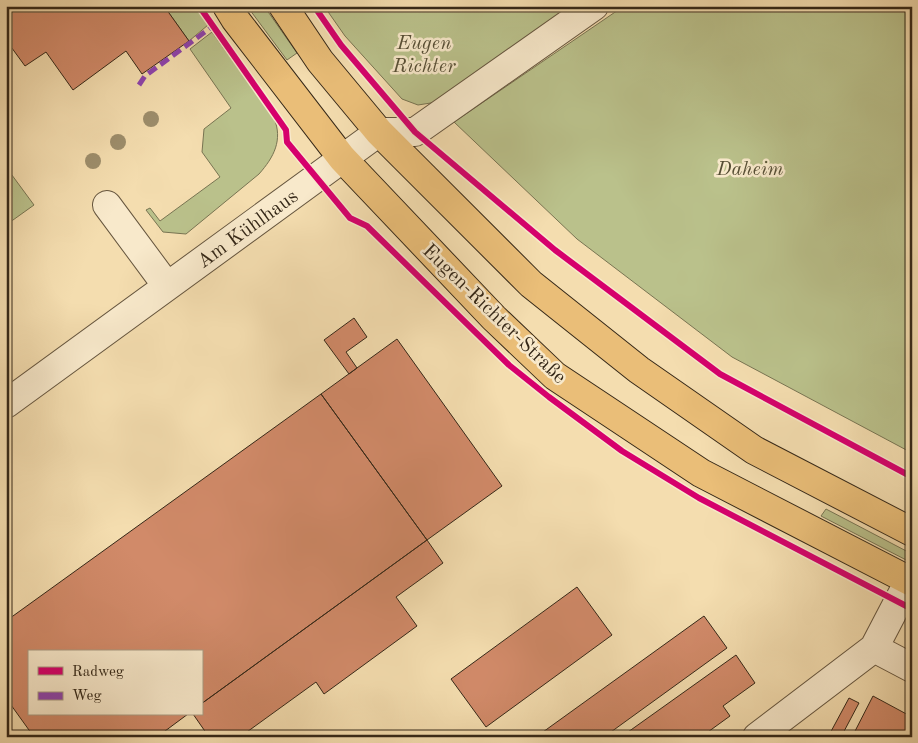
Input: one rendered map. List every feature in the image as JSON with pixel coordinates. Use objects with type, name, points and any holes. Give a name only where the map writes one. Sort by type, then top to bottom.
[{"type":"main road","name":"Eugen-Richter-Straße","points":[[227,6],[342,158],[494,318],[555,376],[701,473],[910,581]]},
{"type":"main road","points":[[283,6],[320,61],[379,132],[531,284],[639,370],[754,450],[912,532]]},
{"type":"street","points":[[379,132],[415,132],[594,6]]},
{"type":"street","name":"Am Kühlhaus","points":[[6,404],[379,132]]},
{"type":"street","points":[[107,205],[167,286]]},
{"type":"street","points":[[757,737],[874,648],[910,581]]},
{"type":"street","points":[[874,648],[912,668]]},
{"type":"green space","points":[[164,6],[195,6],[208,25],[189,41]]},
{"type":"green space","points":[[247,6],[264,6],[297,53],[287,60]]},
{"type":"green space","name":"Eugen Richter","points":[[324,6],[572,6],[437,102],[418,105],[402,99],[345,36]]},
{"type":"green space","name":"Daheim","points":[[624,6],[912,6],[912,453],[732,357],[577,239],[454,122]]},
{"type":"green space","points":[[212,32],[274,118],[278,134],[276,148],[259,174],[186,234],[163,232],[146,210],[150,208],[160,221],[220,177],[202,152],[204,129],[231,108],[190,49]]},
{"type":"green space","points":[[6,167],[34,205],[6,225]]},
{"type":"green space","points":[[826,509],[912,554],[912,563],[821,516]]},
{"type":"building","points":[[6,6],[164,6],[189,41],[142,74],[126,51],[73,90],[46,52],[25,66],[6,40]]},
{"type":"building","points":[[354,318],[367,337],[346,352],[357,368],[349,374],[324,340]]},
{"type":"building","points":[[397,339],[502,486],[427,540],[321,394]]},
{"type":"building","points":[[321,394],[427,540],[202,703],[202,650],[28,650],[28,716],[185,716],[157,737],[34,737],[6,698],[6,621]]},
{"type":"building","points":[[427,540],[443,563],[396,597],[417,626],[324,694],[316,682],[240,737],[209,737],[194,716],[202,716],[202,703]]},
{"type":"building","points":[[577,587],[612,635],[486,727],[451,679]]},
{"type":"building","points":[[704,616],[727,648],[604,737],[536,737]]},
{"type":"building","points":[[736,655],[755,683],[723,706],[730,716],[701,737],[621,737]]},
{"type":"building","points":[[873,696],[912,717],[912,737],[852,737]]},
{"type":"building","points":[[849,698],[859,703],[841,737],[828,737]]},
{"type":"marked path","points":[[139,85],[145,76],[213,26]]},
{"type":"cycle path","points":[[199,6],[286,130],[287,142],[350,218],[367,226],[509,365],[622,451],[699,498],[912,609]]},
{"type":"cycle path","points":[[314,6],[341,45],[415,132],[555,250],[720,374],[912,477]]}]
